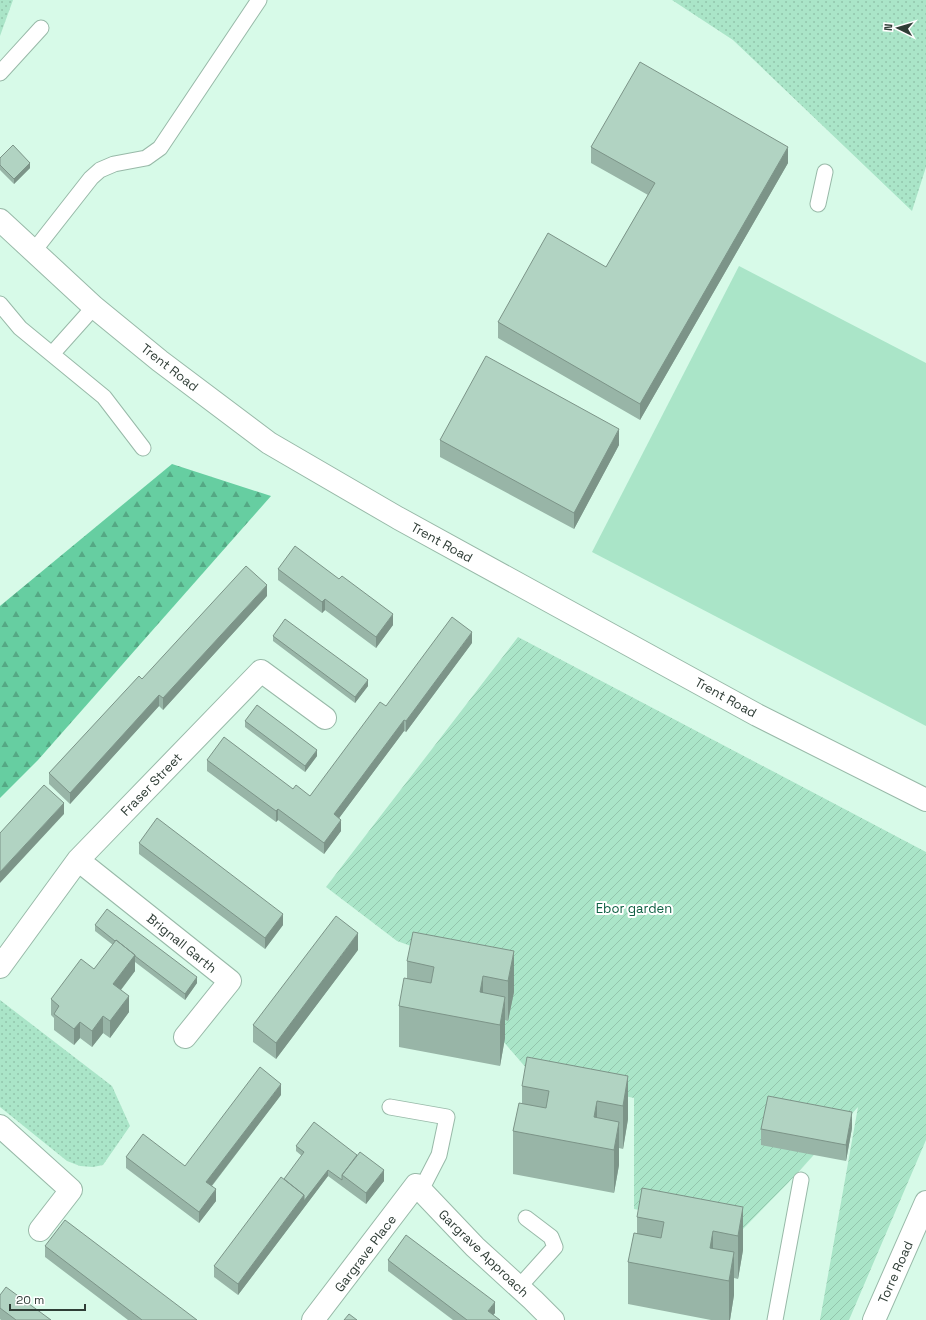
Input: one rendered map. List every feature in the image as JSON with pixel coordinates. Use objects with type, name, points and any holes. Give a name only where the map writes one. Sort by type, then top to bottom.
[{"type":"street","name":"Trent Road","points":[[0,220],[94,307],[160,361],[269,443],[398,518],[757,715],[926,800]]},
{"type":"street","name":"Fraser Street","points":[[0,967],[78,860],[261,671],[325,718]]},
{"type":"street","name":"Brignall Garth","points":[[78,860],[230,981],[185,1037]]},
{"type":"street","points":[[0,1126],[71,1190],[40,1230]]},
{"type":"street","name":"Gargrave Approach","points":[[419,1188],[475,1247],[519,1287],[552,1320]]},
{"type":"street","name":"Gargrave Place","points":[[313,1320],[419,1188]]},
{"type":"street","name":"Torre Road","points":[[874,1320],[925,1205]]},
{"type":"lane","points":[[34,252],[90,178],[100,170],[114,164],[146,158],[160,148],[259,0]]},
{"type":"lane","points":[[0,73],[41,28]]},
{"type":"lane","points":[[818,204],[825,172]]},
{"type":"lane","points":[[0,304],[20,328],[104,397],[143,448]]},
{"type":"lane","points":[[52,354],[94,307]]},
{"type":"lane","points":[[390,1107],[447,1117],[439,1156],[419,1188]]},
{"type":"lane","points":[[775,1320],[801,1180]]},
{"type":"lane","points":[[519,1287],[555,1247],[551,1237],[526,1218]]},
{"type":"green space","points":[[0,0],[13,0],[0,36]]},
{"type":"green space","points":[[672,0],[926,0],[926,167],[912,211],[733,40]]},
{"type":"green space","points":[[739,266],[926,363],[926,726],[592,552]]},
{"type":"green space","points":[[172,464],[271,496],[38,760],[0,798],[0,606]]},
{"type":"green space","name":"Ebor garden","points":[[518,637],[926,852],[926,1140],[849,1320],[820,1320],[858,1107],[743,1229],[634,1209],[634,1098],[534,1077],[425,951],[397,941],[326,887]]},
{"type":"green space","points":[[0,1000],[112,1086],[130,1126],[103,1165],[93,1167],[80,1166],[67,1161],[0,1107]]},
{"type":"building","points":[[640,62],[788,147],[640,404],[498,322],[548,233],[606,267],[655,183],[591,147]]},
{"type":"building","points":[[13,145],[30,163],[14,179],[0,165],[0,158]]},
{"type":"building","points":[[486,356],[619,429],[574,513],[440,440]]},
{"type":"building","points":[[295,546],[339,579],[342,576],[393,614],[376,637],[325,599],[322,602],[278,569]]},
{"type":"building","points":[[246,566],[267,585],[163,698],[159,695],[70,793],[49,773],[139,676],[142,679]]},
{"type":"building","points":[[452,617],[472,632],[334,814],[341,820],[324,843],[278,809],[276,811],[207,760],[224,737],[293,789],[296,785],[310,796],[380,702],[386,706]]},
{"type":"building","points":[[285,619],[368,680],[355,697],[273,636]]},
{"type":"building","points":[[257,705],[317,750],[305,766],[245,721]]},
{"type":"building","points":[[44,785],[64,803],[0,872],[0,833]]},
{"type":"building","points":[[157,818],[283,914],[265,938],[139,843]]},
{"type":"building","points":[[107,909],[197,977],[185,994],[95,925]]},
{"type":"building","points":[[336,916],[358,933],[276,1043],[253,1025]]},
{"type":"building","points":[[413,932],[514,951],[508,981],[483,976],[480,992],[505,997],[500,1025],[399,1006],[404,978],[431,983],[434,967],[407,961]]},
{"type":"building","points":[[116,940],[135,955],[113,984],[129,996],[110,1021],[103,1016],[92,1031],[80,1022],[74,1029],[54,1014],[59,1006],[51,999],[81,959],[94,969]]},
{"type":"building","points":[[527,1057],[628,1076],[623,1106],[597,1101],[594,1117],[619,1122],[614,1150],[513,1131],[519,1103],[546,1108],[549,1091],[522,1086]]},
{"type":"building","points":[[260,1067],[281,1084],[206,1182],[216,1189],[199,1212],[126,1157],[143,1134],[185,1166]]},
{"type":"building","points":[[768,1096],[852,1112],[846,1145],[761,1129]]},
{"type":"building","points":[[314,1122],[357,1155],[342,1175],[342,1180],[328,1170],[304,1201],[304,1195],[284,1179],[304,1152],[296,1146]]},
{"type":"building","points":[[360,1152],[384,1170],[366,1193],[342,1175]]},
{"type":"building","points":[[281,1177],[304,1195],[238,1284],[214,1266]]},
{"type":"building","points":[[642,1188],[743,1207],[738,1236],[713,1231],[710,1248],[734,1252],[729,1281],[628,1262],[634,1233],[661,1238],[664,1222],[637,1217]]},
{"type":"building","points":[[65,1220],[197,1320],[142,1320],[45,1246]]},
{"type":"building","points":[[406,1235],[495,1302],[488,1311],[500,1320],[467,1320],[388,1260]]},
{"type":"building","points":[[6,1287],[51,1320],[16,1320],[0,1308],[0,1295]]},
{"type":"building","points":[[349,1314],[357,1320],[344,1320]]}]
